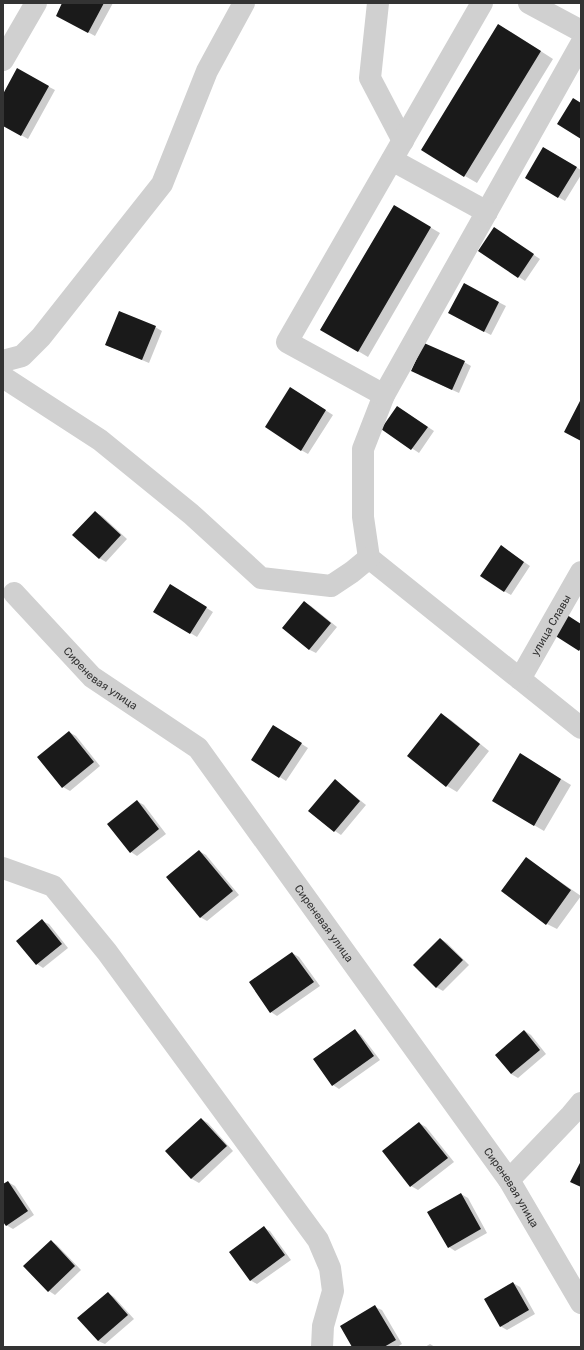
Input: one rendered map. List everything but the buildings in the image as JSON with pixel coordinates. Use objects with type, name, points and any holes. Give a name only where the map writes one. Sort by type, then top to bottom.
[{"type":"street","points":[[3,60],[36,3]]},
{"type":"street","points":[[3,361],[22,356],[41,337],[162,184],[207,71],[244,3]]},
{"type":"street","points":[[378,3],[370,78],[403,141]]},
{"type":"street","points":[[384,395],[287,342],[482,3]]},
{"type":"street","points":[[530,3],[581,31]]},
{"type":"street","points":[[581,44],[384,395],[363,449],[363,517],[369,558],[581,728]]},
{"type":"street","points":[[392,160],[487,212]]},
{"type":"street","points":[[3,378],[100,440],[191,514],[261,578],[330,586],[352,572],[369,558]]},
{"type":"street","name":"улица Славы","points":[[520,678],[581,572]]},
{"type":"street","name":"Сиреневая улица","points":[[14,592],[92,677],[198,748],[509,1180],[581,1303]]},
{"type":"street","points":[[3,868],[53,886],[107,952],[318,1240],[330,1268],[333,1291],[323,1326],[322,1347]]},
{"type":"street","points":[[509,1180],[572,1115],[581,1103]]}]
